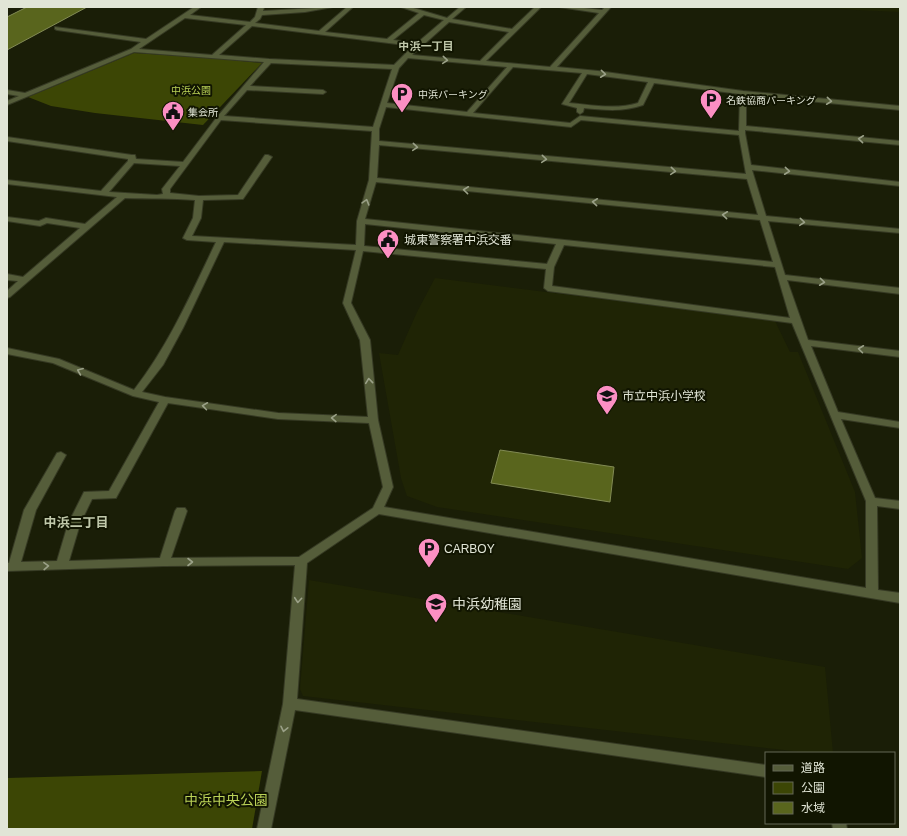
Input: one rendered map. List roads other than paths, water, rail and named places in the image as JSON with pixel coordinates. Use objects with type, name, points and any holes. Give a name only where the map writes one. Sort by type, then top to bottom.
[{"type":"street","points":[[7,103],[133,50],[198,7]]},
{"type":"street","points":[[213,57],[258,18],[261,10],[306,10],[330,7]]},
{"type":"street","points":[[321,32],[350,7]]},
{"type":"street","points":[[404,7],[419,10],[422,13],[448,20],[514,30]]},
{"type":"street","points":[[61,455],[30,510],[10,567],[164,562],[302,561],[377,510],[388,487],[373,420],[365,340],[347,303],[360,248],[361,221],[373,180],[376,129],[396,67],[418,45],[463,7]]},
{"type":"street","points":[[481,63],[538,7]]},
{"type":"street","points":[[562,7],[603,12]]},
{"type":"street","points":[[551,69],[608,7]]},
{"type":"street","points":[[388,41],[422,13]]},
{"type":"street","points":[[184,16],[418,45]]},
{"type":"street","points":[[57,28],[147,41]]},
{"type":"street","points":[[133,50],[269,61],[396,67]]},
{"type":"street","points":[[407,56],[551,69],[652,80],[743,93],[900,108]]},
{"type":"street","points":[[167,195],[166,189],[219,118],[269,61]]},
{"type":"street","points":[[469,113],[511,66]]},
{"type":"street","points":[[585,73],[565,104],[629,108],[641,104],[652,80]]},
{"type":"street","points":[[246,88],[323,92]]},
{"type":"street","points":[[7,92],[25,95]]},
{"type":"street","points":[[743,93],[742,130],[750,177],[804,342],[871,501],[872,594]]},
{"type":"street","points":[[384,105],[571,125],[580,118],[900,143]]},
{"type":"street","points":[[580,118],[581,106]]},
{"type":"street","points":[[219,118],[376,129]]},
{"type":"street","points":[[7,139],[132,157],[132,160],[185,164]]},
{"type":"street","points":[[376,143],[750,177]]},
{"type":"street","points":[[7,182],[123,196],[157,197],[167,195],[199,198],[240,197],[268,157]]},
{"type":"street","points":[[103,194],[132,160]]},
{"type":"street","points":[[748,167],[900,184]]},
{"type":"street","points":[[373,180],[900,231]]},
{"type":"street","points":[[7,295],[123,196]]},
{"type":"street","points":[[199,198],[197,218],[187,238],[343,246],[550,267]]},
{"type":"street","points":[[9,220],[40,224],[46,220],[86,227]]},
{"type":"street","points":[[361,221],[778,265]]},
{"type":"street","points":[[136,394],[158,365],[179,328],[221,240]]},
{"type":"street","points":[[561,242],[550,267],[548,288],[796,320]]},
{"type":"street","points":[[7,277],[25,280]]},
{"type":"street","points":[[783,278],[900,290]]},
{"type":"street","points":[[804,342],[900,354]]},
{"type":"street","points":[[7,351],[56,361],[136,394],[165,400],[278,416],[373,420]]},
{"type":"street","points":[[62,565],[74,524],[88,495],[112,495],[165,400]]},
{"type":"street","points":[[834,416],[900,425]]},
{"type":"street","points":[[871,501],[900,505]]},
{"type":"street","points":[[377,510],[900,598]]},
{"type":"street","points":[[164,562],[181,511]]},
{"type":"street","points":[[264,829],[290,704],[302,561]]},
{"type":"street","points":[[290,704],[765,771]]},
{"type":"water","points":[[27,7],[87,7],[7,50],[7,17]]},
{"type":"water","points":[[500,450],[614,467],[610,502],[491,483]]},
{"type":"place","name":"中浜パーキング","points":[[402,114]]},
{"type":"place","name":"名鉄協商パーキング","points":[[711,120]]},
{"type":"place","name":"集会所","points":[[173,132]]},
{"type":"place","name":"城東警察署中浜交番","points":[[388,260]]},
{"type":"place","name":"市立中浜小学校","points":[[607,416]]},
{"type":"place","name":"CARBOY","points":[[429,568]]},
{"type":"place","name":"中浜幼稚園","points":[[436,624]]},
{"type":"district","name":"中浜一丁目","points":[[426,46]]},
{"type":"district","name":"中浜二丁目","points":[[76,522]]},
{"type":"park label","name":"中浜公園","points":[[191,90]]},
{"type":"park label","name":"中浜中央公園","points":[[226,800]]}]
